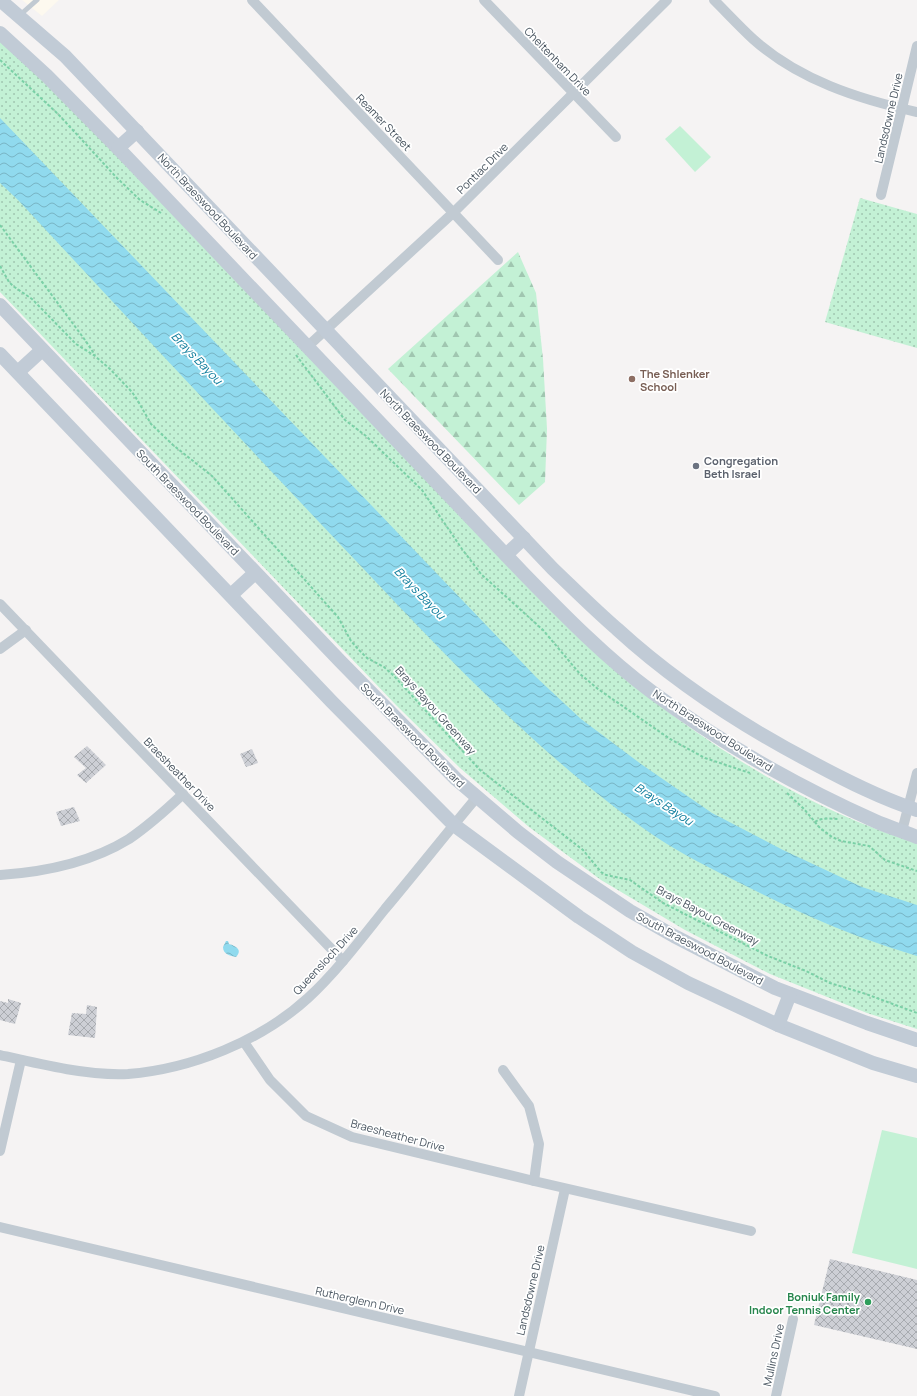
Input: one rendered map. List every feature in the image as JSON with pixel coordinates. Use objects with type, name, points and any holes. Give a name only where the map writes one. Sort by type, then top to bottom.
[{"type":"main road","name":"North Braeswood Boulevard","points":[[0,0],[65,56],[553,569],[617,630],[673,675],[728,714],[779,745],[840,778],[912,809]]},
{"type":"main road","name":"North Braeswood Boulevard","points":[[0,33],[47,76],[118,148],[568,620],[610,657],[651,692],[690,719],[762,764],[817,794],[875,821],[917,837]]},
{"type":"main road","points":[[118,148],[137,131]]},
{"type":"main road","name":"South Braeswood Boulevard","points":[[0,306],[255,573],[456,779],[518,832],[557,862],[630,911],[680,940],[790,994],[917,1040]]},
{"type":"main road","points":[[18,372],[42,350]]},
{"type":"main road","points":[[0,354],[332,702],[454,825],[578,917],[632,952],[688,983],[778,1025],[873,1062],[917,1076]]},
{"type":"main road","points":[[506,555],[524,538]]},
{"type":"main road","points":[[231,595],[255,573]]},
{"type":"main road","points":[[778,1025],[790,994]]},
{"type":"street","name":"Reamer Street","points":[[252,0],[498,260]]},
{"type":"street","name":"Cheltenham Drive","points":[[484,0],[616,137]]},
{"type":"street","name":"Pontiac Drive","points":[[307,347],[454,212],[667,0]]},
{"type":"street","points":[[714,0],[754,40],[785,63],[810,77],[861,98],[917,112]]},
{"type":"street","name":"Landsdowne Drive","points":[[882,195],[917,46]]},
{"type":"street","name":"Braesheather Drive","points":[[0,604],[343,961]]},
{"type":"street","points":[[0,649],[26,630]]},
{"type":"street","points":[[902,831],[912,809],[917,772]]},
{"type":"street","points":[[0,875],[25,874],[49,870],[78,862],[101,853],[128,839],[147,826],[183,794]]},
{"type":"street","name":"Queensloch Drive","points":[[0,1055],[82,1072],[127,1074],[171,1068],[206,1057],[244,1042],[284,1017],[308,998],[343,961],[477,797]]},
{"type":"street","name":"Braesheather Drive","points":[[244,1042],[270,1080],[306,1116],[352,1137],[534,1182],[751,1231]]},
{"type":"street","points":[[0,1151],[21,1060]]},
{"type":"street","points":[[503,1070],[529,1106],[539,1144],[534,1182]]},
{"type":"street","name":"Landsdowne Drive","points":[[518,1396],[565,1188]]},
{"type":"street","name":"Rutherglenn Drive","points":[[0,1227],[715,1396]]},
{"type":"street","name":"Mullins Drive","points":[[776,1396],[793,1319]]},
{"type":"lane","points":[[20,16],[37,0]]},
{"type":"path","points":[[0,225],[86,340],[95,356]]},
{"type":"path","name":"Brays Bayou Greenway","points":[[0,266],[13,286],[32,299],[76,344],[95,356],[132,392],[151,424],[173,445],[212,476],[338,617],[351,641],[359,650],[367,658],[384,667],[394,676],[480,770],[583,850],[601,872],[606,875],[630,880],[663,903],[768,956],[806,971],[830,983],[866,994],[917,1013]]},
{"type":"shaded area","points":[[22,0],[59,0],[42,16]]},
{"type":"green space","points":[[0,40],[18,55],[650,698],[712,743],[777,782],[846,816],[881,831],[917,843],[917,1029],[867,1013],[770,974],[685,930],[601,880],[529,827],[460,768],[396,705],[0,292]]},
{"type":"green space","points":[[680,126],[711,157],[695,172],[665,139]]},
{"type":"green space","points":[[860,198],[917,214],[917,348],[825,322]]},
{"type":"green space","points":[[518,252],[536,293],[543,359],[547,429],[545,482],[519,505],[388,369]]},
{"type":"green space","points":[[882,1130],[917,1138],[917,1269],[852,1253]]},
{"type":"water","name":"Brays Bayou","points":[[0,118],[536,677],[581,719],[641,764],[712,813],[783,850],[862,887],[917,905],[917,956],[881,945],[814,919],[708,867],[677,850],[656,837],[612,805],[529,735],[489,698],[412,620],[18,200],[0,183]]},
{"type":"water","points":[[226,941],[239,950],[236,957],[229,955],[224,951],[223,947]]},
{"type":"building","points":[[87,746],[106,765],[86,783],[77,775],[86,768],[74,757]]},
{"type":"building","points":[[252,749],[258,763],[246,767],[240,754]]},
{"type":"building","points":[[74,807],[80,821],[61,826],[56,812]]},
{"type":"building","points":[[8,999],[21,1003],[15,1024],[0,1020],[0,1001],[8,1003]]},
{"type":"building","points":[[87,1005],[97,1007],[95,1038],[68,1035],[72,1013],[86,1014]]},
{"type":"building","name":"Boniuk Family Indoor Tennis Center","points":[[830,1259],[917,1280],[917,1349],[814,1325]]},
{"type":"place","name":"The Shlenker School","points":[[632,379]]},
{"type":"place","name":"Congregation Beth Israel","points":[[696,466]]},
{"type":"place","name":"Boniuk Family Indoor Tennis Center","points":[[868,1302]]}]
